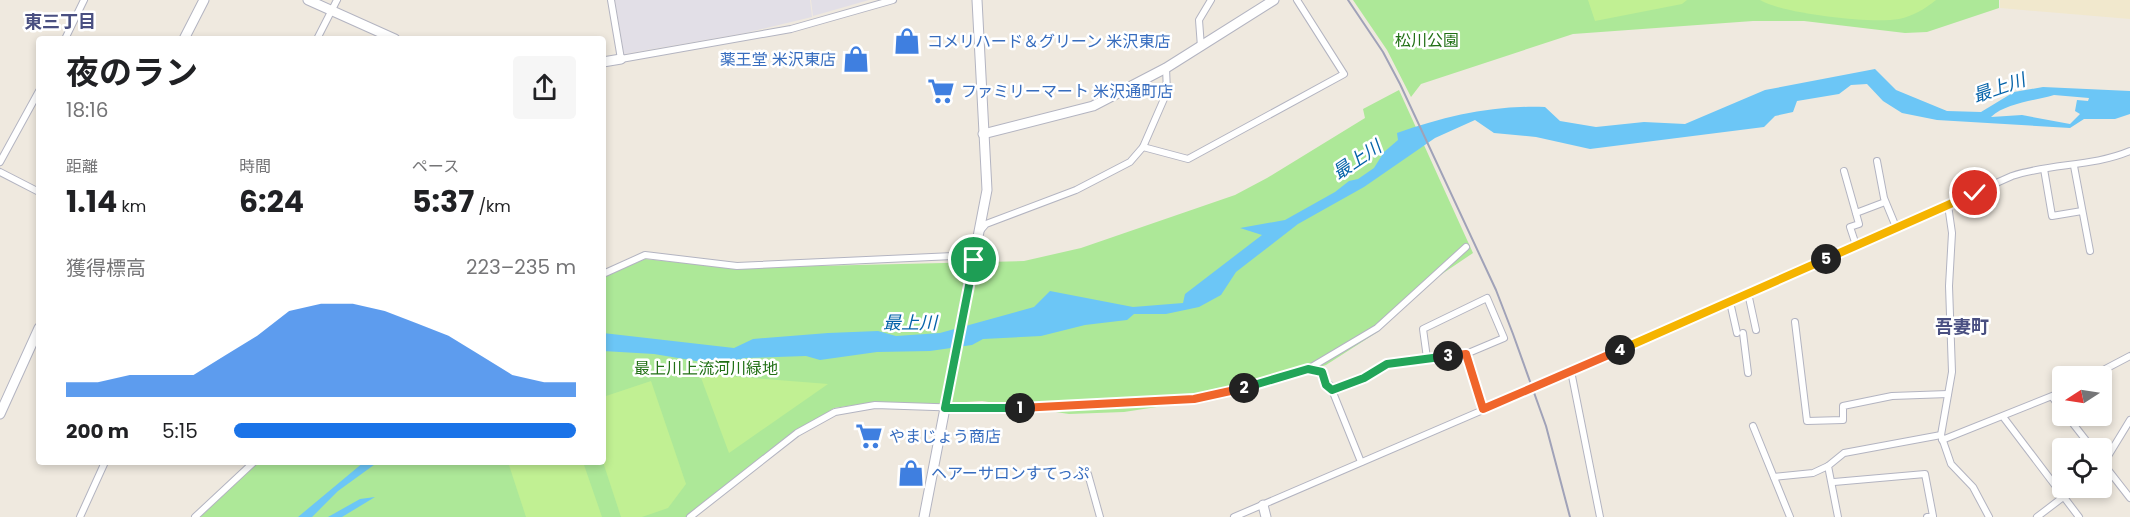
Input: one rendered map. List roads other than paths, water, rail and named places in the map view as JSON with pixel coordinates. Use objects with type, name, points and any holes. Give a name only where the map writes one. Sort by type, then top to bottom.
[{"type":"main road","points":[[186,36],[204,0]]},
{"type":"main road","points":[[308,0],[388,36]]},
{"type":"main road","points":[[924,517],[987,190],[977,0]]},
{"type":"main road","points":[[983,134],[1093,106],[1166,68],[1274,0]]},
{"type":"main road","points":[[606,61],[621,58]]},
{"type":"main road","points":[[0,414],[36,335]]},
{"type":"main road","points":[[1263,505],[1266,517]]},
{"type":"street","points":[[66,36],[84,0]]},
{"type":"street","points":[[319,36],[337,0]]},
{"type":"street","points":[[611,0],[621,58],[791,29],[893,0]]},
{"type":"street","points":[[1201,46],[1199,20],[1211,0]]},
{"type":"street","points":[[1143,147],[1188,159],[1344,74],[1297,0]]},
{"type":"street","points":[[980,232],[986,224],[1076,190],[1130,162],[1143,147],[1167,92],[1166,68]]},
{"type":"street","points":[[0,162],[36,96]]},
{"type":"street","points":[[1234,517],[1730,302],[2013,176],[2108,160],[2130,151]]},
{"type":"street","points":[[1877,161],[1885,202],[1896,228]]},
{"type":"street","points":[[2074,166],[2090,251]]},
{"type":"street","points":[[2044,169],[2052,216],[2082,211]]},
{"type":"street","points":[[0,171],[36,190]]},
{"type":"street","points":[[1844,171],[1859,224],[1850,227],[1856,245]]},
{"type":"street","points":[[1856,213],[1885,202]]},
{"type":"street","points":[[1948,205],[1952,233],[1949,286],[1952,372],[1941,438],[1952,464],[1972,487],[1989,517]]},
{"type":"street","points":[[690,517],[797,433],[835,412],[875,405],[947,403],[1043,408],[1194,399],[1234,391],[1308,369],[1377,328],[1466,247]]},
{"type":"street","points":[[606,273],[645,255],[737,266],[974,260]]},
{"type":"street","points":[[1748,294],[1756,330]]},
{"type":"street","points":[[1332,390],[1364,378],[1387,364],[1466,354],[1504,339],[1486,298],[1423,329],[1427,358]]},
{"type":"street","points":[[1730,302],[1740,333],[1748,373]]},
{"type":"street","points":[[1795,322],[1807,421],[1843,420],[1843,406],[1892,396],[1948,394]]},
{"type":"street","points":[[1466,354],[1483,409]]},
{"type":"street","points":[[2111,366],[2130,356]]},
{"type":"street","points":[[1308,369],[1322,372],[1326,385],[1332,390],[1361,462]]},
{"type":"street","points":[[1571,371],[1600,517]]},
{"type":"street","points":[[1774,477],[1813,472],[1828,466],[1844,453],[1941,438],[2004,418],[2052,398]]},
{"type":"street","points":[[2004,418],[2052,482]]},
{"type":"street","points":[[2112,448],[2130,420]]},
{"type":"street","points":[[1753,426],[1790,517]]},
{"type":"street","points":[[2075,426],[2084,438]]},
{"type":"street","points":[[80,517],[104,465]]},
{"type":"street","points":[[195,517],[251,465]]},
{"type":"street","points":[[1828,466],[1834,482],[1838,517]]},
{"type":"street","points":[[1088,474],[1100,517]]},
{"type":"street","points":[[1834,482],[1925,474],[1933,516],[1927,517]]},
{"type":"street","points":[[2112,476],[2130,498]]},
{"type":"street","points":[[2037,517],[2062,498]]},
{"type":"street","points":[[2064,498],[2079,517]]},
{"type":"water","points":[[1875,69],[1896,90],[1947,111],[1981,112],[2014,92],[2043,87],[2130,91],[2130,114],[2115,119],[2084,119],[2070,128],[1937,120],[1902,113],[1883,101],[1867,84],[1851,85],[1839,94],[1797,101],[1793,112],[1775,116],[1764,127],[1590,149],[1536,137],[1494,133],[1475,120],[1435,138],[1364,187],[1298,224],[1236,272],[1221,295],[1199,307],[1166,314],[1134,314],[1127,320],[1085,325],[1041,336],[983,339],[972,345],[930,351],[877,352],[820,360],[806,356],[746,358],[714,364],[654,354],[606,351],[606,333],[734,348],[753,339],[828,333],[878,331],[896,336],[940,333],[1034,307],[1050,291],[1133,307],[1183,303],[1185,294],[1262,235],[1240,228],[1285,220],[1335,192],[1349,181],[1358,179],[1374,168],[1384,152],[1398,140],[1397,133],[1433,121],[1470,113],[1526,107],[1545,107],[1560,121],[1596,127],[1644,122],[1685,124],[1765,90]],"holes":[[[2054,95],[2089,98],[2088,101],[2077,100],[2075,111],[2080,114],[2070,124],[2022,115],[1991,117],[2012,105]]]},
{"type":"water","points":[[360,465],[374,465],[338,491],[312,517],[298,517]]},
{"type":"water","points":[[375,497],[342,517],[328,517],[360,499]]},
{"type":"railway","points":[[1348,0],[1383,52],[1400,84],[1496,290],[1546,426],[1570,517]]},
{"type":"place","name":"コメリハード＆グリーン 米沢東店","points":[[907,41]]},
{"type":"place","name":"薬王堂 米沢東店","points":[[856,59]]},
{"type":"place","name":"ファミリーマート 米沢通町店","points":[[941,91]]},
{"type":"place","name":"やまじょう商店","points":[[869,436]]},
{"type":"place","name":"ヘアーサロンすてっぷ","points":[[911,473]]},
{"type":"district","name":"東三丁目","points":[[60,22]]},
{"type":"district","name":"吾妻町","points":[[1962,327]]},
{"type":"park label","name":"松川公園","points":[[1427,40]]},
{"type":"park label","name":"最上川上流河川緑地","points":[[706,368]]},
{"type":"water label","name":"最上川","points":[[1999,88]]},
{"type":"water label","name":"最上川","points":[[1357,160]]},
{"type":"water label","name":"最上川","points":[[910,323]]}]
